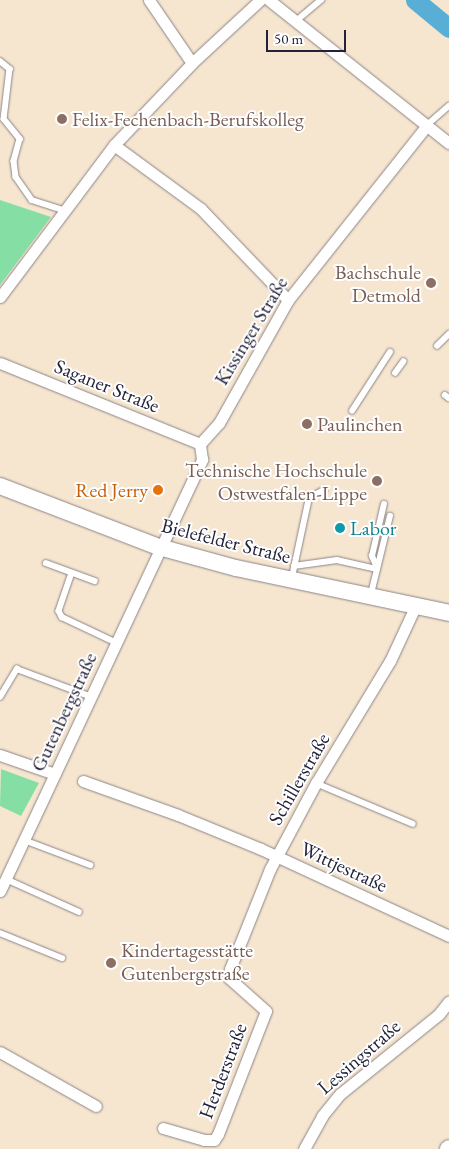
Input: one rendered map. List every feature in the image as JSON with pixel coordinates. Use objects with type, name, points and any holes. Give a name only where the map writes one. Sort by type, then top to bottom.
[{"type":"main road","name":"Bielefelder Straße","points":[[0,486],[159,547],[293,573],[371,595],[449,613]]},
{"type":"street","points":[[149,0],[192,63]]},
{"type":"street","points":[[0,297],[114,146],[192,63],[260,0]]},
{"type":"street","points":[[269,0],[449,143]]},
{"type":"street","name":"Kissinger Straße","points":[[200,444],[219,423],[288,300],[427,125]]},
{"type":"street","points":[[114,146],[201,209],[288,300]]},
{"type":"street","name":"Saganer Straße","points":[[0,363],[200,444]]},
{"type":"street","points":[[159,547],[202,459],[200,444]]},
{"type":"street","name":"Gutenbergstraße","points":[[0,892],[117,643],[159,547]]},
{"type":"street","name":"Schillerstraße","points":[[229,978],[276,856],[316,783],[390,661],[416,605]]},
{"type":"street","points":[[0,755],[55,774]]},
{"type":"street","name":"Wittjestraße","points":[[83,781],[178,815],[276,856],[449,936]]},
{"type":"street","name":"Herderstraße","points":[[163,1128],[204,1140],[214,1140],[218,1134],[266,1012],[229,978]]},
{"type":"street","name":"Lessingstraße","points":[[304,1149],[322,1116],[340,1094],[439,1014],[449,1001]]},
{"type":"street","points":[[0,1052],[96,1106]]},
{"type":"lane","points":[[296,21],[321,0]]},
{"type":"lane","points":[[0,61],[10,69],[4,119],[20,139],[14,161],[16,177],[32,200],[65,211]]},
{"type":"lane","name":"Kissinger Straße","points":[[427,125],[449,106]]},
{"type":"lane","points":[[437,346],[449,334]]},
{"type":"lane","points":[[352,411],[390,352]]},
{"type":"lane","points":[[395,373],[403,362]]},
{"type":"lane","points":[[324,490],[310,498],[293,573],[337,560],[377,569]]},
{"type":"lane","points":[[377,569],[372,556],[384,504]]},
{"type":"lane","points":[[371,595],[390,516]]},
{"type":"lane","points":[[46,563],[95,581]]},
{"type":"lane","points":[[72,573],[59,611],[62,617],[117,643]]},
{"type":"lane","points":[[0,697],[17,668],[92,697]]},
{"type":"lane","points":[[316,783],[413,824]]},
{"type":"lane","points":[[24,840],[90,865]]},
{"type":"lane","points":[[6,879],[79,912]]},
{"type":"lane","points":[[0,933],[62,958]]},
{"type":"green space","points":[[0,200],[51,217],[0,285]]},
{"type":"green space","points":[[1,769],[39,783],[21,816],[0,806]]},
{"type":"waterway","points":[[415,0],[449,28]]},
{"type":"place","name":"Felix-Fechenbach-Berufskolleg","points":[[62,119]]},
{"type":"place","name":"Bachschule Detmold","points":[[431,283]]},
{"type":"place","name":"Paulinchen","points":[[307,424]]},
{"type":"place","name":"Technische Hochschule Ostwestfalen-Lippe","points":[[377,481]]},
{"type":"place","name":"Red Jerry","points":[[158,490]]},
{"type":"place","name":"Labor","points":[[340,528]]},
{"type":"place","name":"Kindertagesstätte Gutenbergstraße","points":[[111,963]]}]
